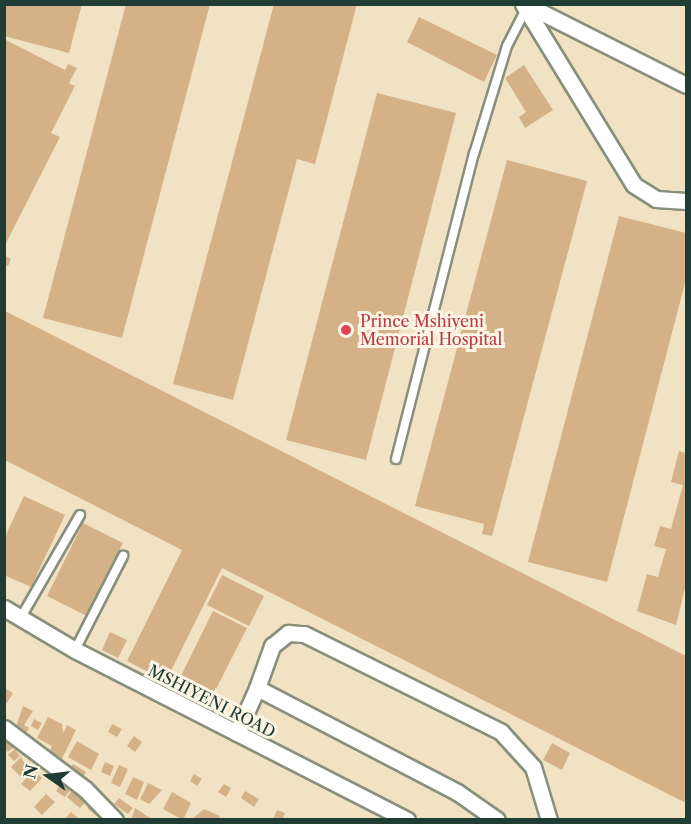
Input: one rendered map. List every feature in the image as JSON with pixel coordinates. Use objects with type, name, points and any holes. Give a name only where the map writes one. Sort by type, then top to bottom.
[{"type":"street","points":[[525,6],[687,85]]},
{"type":"street","points":[[525,6],[634,185],[656,199],[687,201]]},
{"type":"street","name":"MSHIYENI ROAD","points":[[4,608],[19,620],[75,650],[407,819]]},
{"type":"street","points":[[237,733],[276,641],[288,633],[304,634],[513,741],[533,766],[549,819]]},
{"type":"street","points":[[257,688],[457,792],[497,819]]},
{"type":"street","points":[[4,728],[85,789],[115,819]]},
{"type":"lane","points":[[396,459],[477,143],[507,46],[525,6]]},
{"type":"lane","points":[[19,620],[80,515]]},
{"type":"lane","points":[[75,650],[123,556]]},
{"type":"building","points":[[4,4],[82,4],[69,53],[4,36]]},
{"type":"building","points":[[126,4],[210,4],[122,338],[43,318]]},
{"type":"building","points":[[274,4],[357,4],[315,164],[297,159],[233,400],[173,384]]},
{"type":"building","points":[[419,17],[497,55],[484,82],[407,42]]},
{"type":"building","points":[[4,39],[65,70],[68,64],[77,68],[69,83],[75,86],[51,133],[60,137],[4,247]]},
{"type":"building","points":[[524,65],[553,110],[525,128],[519,117],[526,112],[505,78]]},
{"type":"building","points":[[377,93],[456,113],[366,460],[286,440]]},
{"type":"building","points":[[507,160],[587,181],[492,536],[482,534],[484,524],[415,506]]},
{"type":"building","points":[[619,216],[686,233],[686,279],[607,582],[528,562]]},
{"type":"building","points":[[4,255],[11,259],[8,266],[4,264]]},
{"type":"building","points":[[5,311],[686,656],[686,803],[222,568],[166,681],[127,661],[182,550],[5,460]]},
{"type":"building","points":[[679,451],[686,453],[686,584],[676,625],[637,611],[647,574],[658,577],[666,549],[654,546],[660,526],[671,529],[683,485],[671,482]]},
{"type":"building","points":[[24,496],[65,515],[31,587],[4,575],[4,539]]},
{"type":"building","points":[[83,523],[123,543],[87,616],[47,596]]},
{"type":"building","points":[[222,575],[264,596],[249,626],[207,605]]},
{"type":"building","points":[[213,611],[247,628],[209,703],[176,686]]},
{"type":"building","points":[[110,632],[127,640],[118,658],[102,650]]},
{"type":"building","points":[[4,688],[13,693],[7,703],[4,702]]},
{"type":"building","points":[[23,706],[33,711],[24,725],[29,728],[25,735],[15,730]]},
{"type":"building","points":[[48,717],[62,724],[63,733],[67,725],[76,730],[59,765],[46,758],[52,746],[37,738]]},
{"type":"building","points":[[34,719],[42,723],[38,730],[31,726]]},
{"type":"building","points":[[112,724],[122,729],[117,737],[108,732]]},
{"type":"building","points":[[134,736],[142,742],[135,752],[127,746]]},
{"type":"building","points":[[8,740],[13,748],[7,752],[4,743]]},
{"type":"building","points":[[77,741],[99,754],[91,770],[68,757]]},
{"type":"building","points":[[552,743],[570,753],[562,770],[543,760]]},
{"type":"building","points":[[15,749],[20,756],[14,761],[8,755]]},
{"type":"building","points":[[21,757],[30,773],[23,779],[11,767]]},
{"type":"building","points":[[105,762],[114,766],[110,776],[101,772]]},
{"type":"building","points":[[73,764],[86,772],[81,781],[68,773]]},
{"type":"building","points":[[119,765],[128,769],[120,787],[111,783]]},
{"type":"building","points":[[33,770],[42,778],[30,791],[21,784]]},
{"type":"building","points":[[194,774],[202,779],[197,786],[190,781]]},
{"type":"building","points":[[133,777],[144,782],[137,800],[125,794]]},
{"type":"building","points":[[63,781],[72,787],[65,797],[56,791]]},
{"type":"building","points":[[148,783],[162,790],[149,804],[140,799]]},
{"type":"building","points":[[224,784],[231,788],[226,797],[218,792]]},
{"type":"building","points":[[73,789],[89,798],[80,808],[67,797]]},
{"type":"building","points":[[245,791],[259,799],[254,807],[241,798]]},
{"type":"building","points":[[172,792],[191,803],[183,820],[163,809]]},
{"type":"building","points":[[46,794],[55,802],[42,815],[34,807]]},
{"type":"building","points":[[119,798],[133,808],[128,814],[114,804]]},
{"type":"building","points":[[92,802],[104,813],[99,818],[87,808]]},
{"type":"building","points":[[135,808],[153,820],[131,820]]},
{"type":"building","points":[[204,809],[220,816],[218,820],[191,820]]},
{"type":"building","points":[[277,810],[285,813],[282,820],[273,820]]},
{"type":"building","points":[[71,812],[78,818],[64,820]]},
{"type":"place","name":"Prince Mshiyeni Memorial Hospital","points":[[346,330]]}]
